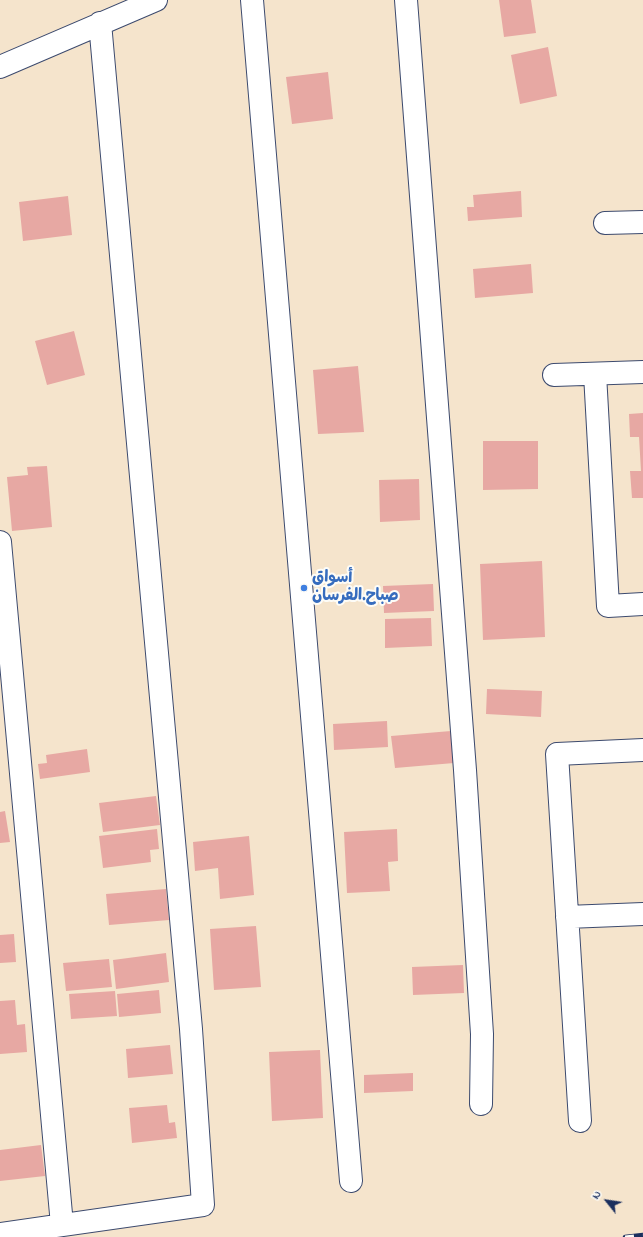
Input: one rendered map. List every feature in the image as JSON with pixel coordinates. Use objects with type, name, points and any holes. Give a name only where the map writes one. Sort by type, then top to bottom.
[{"type":"street","points":[[0,67],[156,0]]},
{"type":"street","points":[[252,0],[351,1181]]},
{"type":"street","points":[[406,0],[464,770],[482,1034],[481,1104]]},
{"type":"street","points":[[0,1234],[203,1205],[191,1029],[100,23]]},
{"type":"street","points":[[605,223],[643,222]]},
{"type":"street","points":[[554,375],[643,372]]},
{"type":"street","points":[[595,374],[608,606],[643,604]]},
{"type":"street","points":[[0,542],[62,1225]]},
{"type":"street","points":[[580,1121],[557,754],[643,750]]},
{"type":"street","points":[[567,918],[643,914]]},
{"type":"building","points":[[499,0],[531,0],[536,33],[504,37]]},
{"type":"building","points":[[548,47],[557,96],[520,104],[511,55]]},
{"type":"building","points":[[328,72],[333,119],[292,124],[286,77]]},
{"type":"building","points":[[521,191],[522,217],[468,221],[467,207],[474,207],[473,195]]},
{"type":"building","points":[[68,196],[72,235],[23,241],[19,202]]},
{"type":"building","points":[[531,264],[533,293],[475,298],[473,269]]},
{"type":"building","points":[[74,331],[85,375],[47,385],[35,341]]},
{"type":"building","points":[[358,366],[364,432],[318,434],[313,370]]},
{"type":"building","points":[[643,413],[643,498],[632,498],[630,471],[641,471],[639,437],[630,437],[629,414]]},
{"type":"building","points":[[483,441],[538,441],[538,489],[483,490]]},
{"type":"building","points":[[47,466],[52,527],[12,531],[7,477],[28,475],[27,467]]},
{"type":"building","points":[[419,479],[420,520],[380,522],[379,480]]},
{"type":"building","points":[[542,561],[545,637],[483,640],[480,564]]},
{"type":"building","points":[[433,584],[434,611],[384,613],[383,586]]},
{"type":"building","points":[[431,618],[432,646],[385,648],[385,619]]},
{"type":"building","points":[[487,689],[542,691],[541,717],[486,714]]},
{"type":"building","points":[[387,721],[388,747],[334,750],[333,724]]},
{"type":"building","points":[[451,731],[454,763],[395,768],[391,736]]},
{"type":"building","points":[[87,749],[90,772],[40,779],[38,764],[47,763],[46,755]]},
{"type":"building","points":[[156,796],[160,825],[103,832],[99,803]]},
{"type":"building","points":[[5,811],[10,842],[0,843],[0,812]]},
{"type":"building","points":[[157,829],[159,849],[150,850],[151,862],[103,868],[99,836]]},
{"type":"building","points":[[397,829],[398,861],[388,862],[390,891],[347,893],[344,832]]},
{"type":"building","points":[[249,836],[254,895],[220,899],[218,868],[195,871],[193,842]]},
{"type":"building","points":[[166,889],[169,920],[109,925],[106,894]]},
{"type":"building","points":[[256,926],[261,987],[214,990],[210,929]]},
{"type":"building","points":[[14,934],[16,962],[0,963],[0,935]]},
{"type":"building","points":[[166,953],[169,982],[116,989],[113,960]]},
{"type":"building","points":[[109,959],[112,987],[66,991],[63,963]]},
{"type":"building","points":[[463,965],[464,993],[413,995],[412,967]]},
{"type":"building","points":[[159,990],[161,1013],[119,1017],[117,994]]},
{"type":"building","points":[[115,991],[117,1016],[71,1019],[69,994]]},
{"type":"building","points":[[15,1000],[17,1025],[25,1024],[27,1052],[0,1054],[0,1001]]},
{"type":"building","points":[[170,1045],[173,1074],[128,1078],[126,1049]]},
{"type":"building","points":[[320,1050],[323,1118],[272,1121],[269,1052]]},
{"type":"building","points":[[413,1073],[413,1091],[364,1093],[364,1075]]},
{"type":"building","points":[[167,1105],[169,1123],[175,1122],[177,1138],[132,1143],[129,1108]]},
{"type":"building","points":[[41,1145],[45,1176],[0,1181],[0,1150]]},
{"type":"railway","points":[[625,1237],[643,1235]]},
{"type":"place","name":"أسواق صباح.الفرسان","points":[[304,588]]}]
